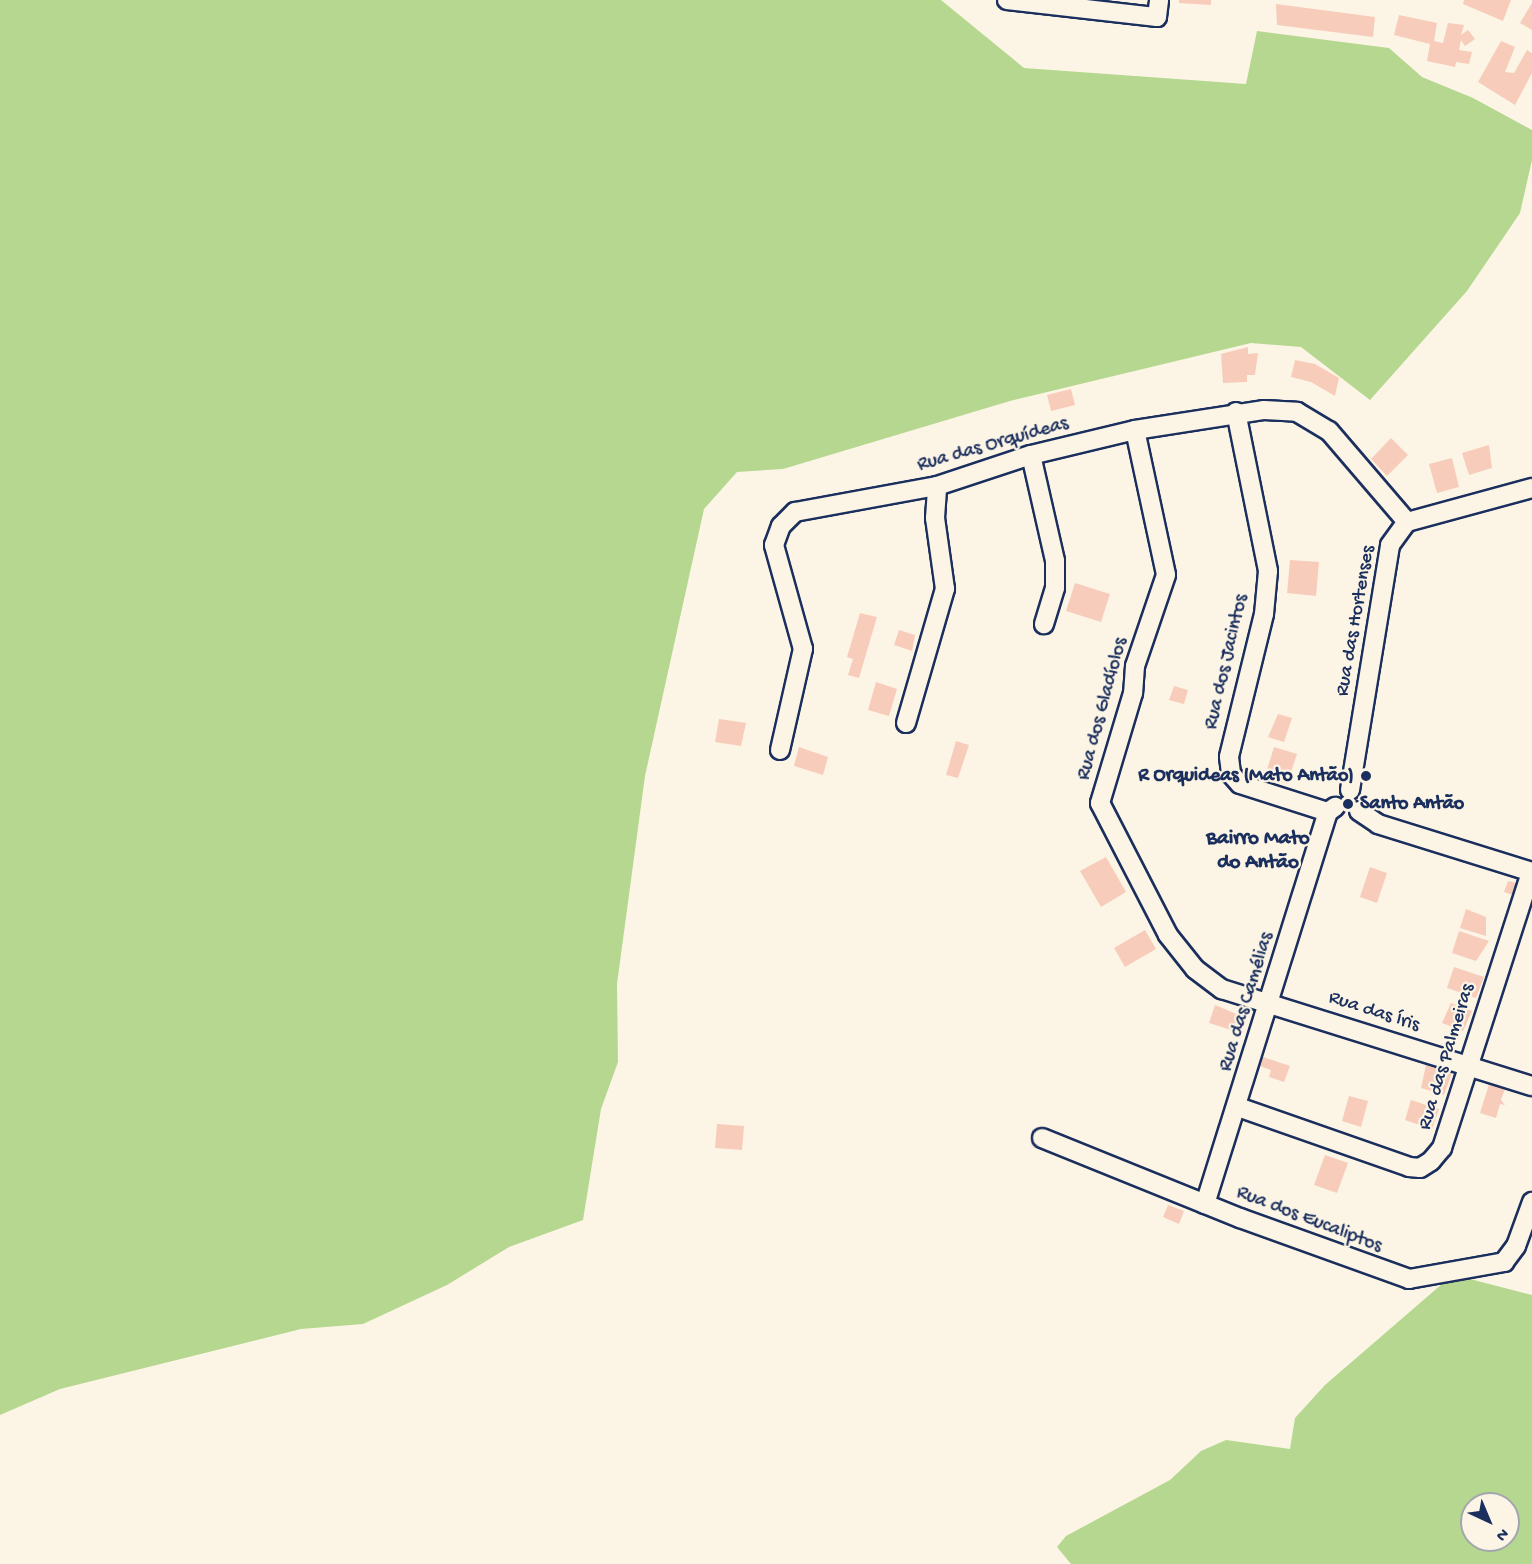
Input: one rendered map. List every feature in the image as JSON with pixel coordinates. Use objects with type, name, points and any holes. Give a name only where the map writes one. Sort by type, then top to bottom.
[{"type":"street","points":[[1006,0],[1157,17],[1159,0]]},
{"type":"street","name":"Rua das Orquídeas","points":[[780,750],[803,649],[774,545],[781,526],[795,512],[937,486],[1031,455],[1135,430],[1236,412],[1297,412],[1329,431],[1407,522]]},
{"type":"street","name":"Rua dos Jacintos","points":[[1236,412],[1268,571],[1264,614],[1229,757],[1231,774],[1240,784],[1331,810]]},
{"type":"street","name":"Rua dos Gladíolos","points":[[1135,430],[1166,575],[1135,666],[1133,693],[1100,803],[1103,813],[1168,935],[1195,969],[1222,989],[1270,1003]]},
{"type":"street","points":[[1031,455],[1055,561],[1055,588],[1044,624]]},
{"type":"street","points":[[906,723],[945,590],[935,518],[937,486]]},
{"type":"street","points":[[1407,522],[1532,488]]},
{"type":"street","name":"Rua das Hortenses","points":[[1350,790],[1390,545],[1407,522]]},
{"type":"street","points":[[1350,790],[1358,794],[1359,811],[1346,817],[1331,810],[1336,798],[1350,790]]},
{"type":"street","name":"Rua das Camélias","points":[[1205,1204],[1238,1107],[1331,810]]},
{"type":"street","points":[[1359,811],[1378,824],[1532,872]]},
{"type":"street","name":"Rua das Palmeiras","points":[[1238,1107],[1420,1168],[1442,1148],[1466,1066],[1532,872]]},
{"type":"street","name":"Rua das Íris","points":[[1270,1003],[1532,1086]]},
{"type":"street","name":"Rua dos Eucaliptos","points":[[1042,1138],[1205,1204],[1409,1279],[1504,1263],[1516,1246],[1532,1202]]},
{"type":"green space","points":[[0,0],[941,0],[1024,68],[1246,84],[1257,31],[1389,48],[1422,77],[1473,98],[1532,130],[1532,160],[1520,213],[1467,291],[1370,400],[1301,347],[1251,343],[1010,401],[783,469],[737,472],[704,509],[645,776],[617,984],[618,1062],[601,1109],[583,1220],[509,1247],[447,1285],[363,1324],[301,1329],[60,1389],[0,1415]]},
{"type":"green space","points":[[1466,1278],[1532,1295],[1532,1564],[1071,1564],[1057,1547],[1066,1536],[1170,1480],[1201,1451],[1226,1440],[1290,1449],[1295,1418],[1325,1385],[1442,1284]]},
{"type":"building","points":[[1179,0],[1211,0],[1211,5],[1179,3]]},
{"type":"building","points":[[1464,0],[1511,0],[1503,21],[1463,4]]},
{"type":"building","points":[[1532,3],[1532,30],[1520,23]]},
{"type":"building","points":[[1276,4],[1375,17],[1373,37],[1277,25]]},
{"type":"building","points":[[1399,15],[1437,23],[1434,41],[1443,43],[1448,23],[1464,25],[1461,35],[1468,30],[1475,39],[1465,46],[1461,40],[1459,50],[1472,52],[1469,64],[1456,62],[1455,67],[1427,61],[1430,44],[1394,35]]},
{"type":"building","points":[[1501,41],[1515,47],[1505,72],[1514,73],[1527,50],[1532,53],[1532,73],[1515,105],[1478,82]]},
{"type":"building","points":[[1248,347],[1248,354],[1258,353],[1255,375],[1247,375],[1247,382],[1223,383],[1221,354]]},
{"type":"building","points":[[1295,360],[1315,364],[1339,378],[1335,396],[1311,382],[1291,377]]},
{"type":"building","points":[[1071,389],[1075,405],[1051,411],[1047,395]]},
{"type":"building","points":[[1391,438],[1408,455],[1387,476],[1371,459]]},
{"type":"building","points":[[1489,445],[1492,468],[1469,475],[1462,453]]},
{"type":"building","points":[[1452,458],[1459,487],[1437,493],[1429,464]]},
{"type":"building","points":[[1290,560],[1319,562],[1316,596],[1287,593]]},
{"type":"building","points":[[1075,583],[1110,594],[1101,622],[1066,611]]},
{"type":"building","points":[[860,613],[877,617],[859,678],[848,675],[853,659],[847,657]]},
{"type":"building","points":[[899,630],[915,635],[912,651],[894,645]]},
{"type":"building","points":[[876,682],[897,689],[889,716],[868,710]]},
{"type":"building","points":[[1174,686],[1188,690],[1184,704],[1169,700]]},
{"type":"building","points":[[1278,714],[1292,718],[1284,742],[1268,737]]},
{"type":"building","points":[[719,719],[746,723],[741,746],[715,742]]},
{"type":"building","points":[[956,741],[969,745],[958,778],[946,775]]},
{"type":"building","points":[[799,747],[828,757],[823,775],[794,766]]},
{"type":"building","points":[[1274,747],[1297,754],[1287,784],[1265,776]]},
{"type":"building","points":[[1106,857],[1126,892],[1101,907],[1080,871]]},
{"type":"building","points":[[1370,867],[1387,873],[1377,903],[1360,897]]},
{"type":"building","points":[[1508,881],[1520,884],[1516,896],[1504,892]]},
{"type":"building","points":[[1466,909],[1486,917],[1486,936],[1460,928]]},
{"type":"building","points":[[1145,930],[1156,949],[1125,967],[1114,948]]},
{"type":"building","points":[[1459,931],[1489,941],[1476,961],[1452,953]]},
{"type":"building","points":[[1454,967],[1484,977],[1476,998],[1447,988]]},
{"type":"building","points":[[1451,1003],[1472,1011],[1463,1031],[1442,1023]]},
{"type":"building","points":[[1215,1005],[1239,1015],[1234,1031],[1209,1023]]},
{"type":"building","points":[[1263,1057],[1290,1066],[1284,1082],[1269,1077],[1271,1070],[1260,1066]]},
{"type":"building","points":[[1426,1065],[1452,1073],[1444,1095],[1421,1088]]},
{"type":"building","points":[[1490,1081],[1506,1086],[1501,1100],[1505,1105],[1500,1104],[1496,1118],[1480,1113]]},
{"type":"building","points":[[1349,1096],[1368,1101],[1361,1127],[1342,1121]]},
{"type":"building","points":[[1411,1100],[1439,1109],[1432,1129],[1405,1120]]},
{"type":"building","points":[[717,1124],[744,1126],[742,1150],[715,1148]]},
{"type":"building","points":[[1325,1155],[1348,1163],[1337,1193],[1314,1185]]},
{"type":"building","points":[[1168,1205],[1184,1211],[1179,1224],[1163,1217]]},
{"type":"place","name":"R Orquideas (Mato Antão)","points":[[1366,776]]},
{"type":"place","name":"Santo Antão","points":[[1348,804]]},
{"type":"district","name":"Bairro Mato do Antão","points":[[1258,852]]}]
